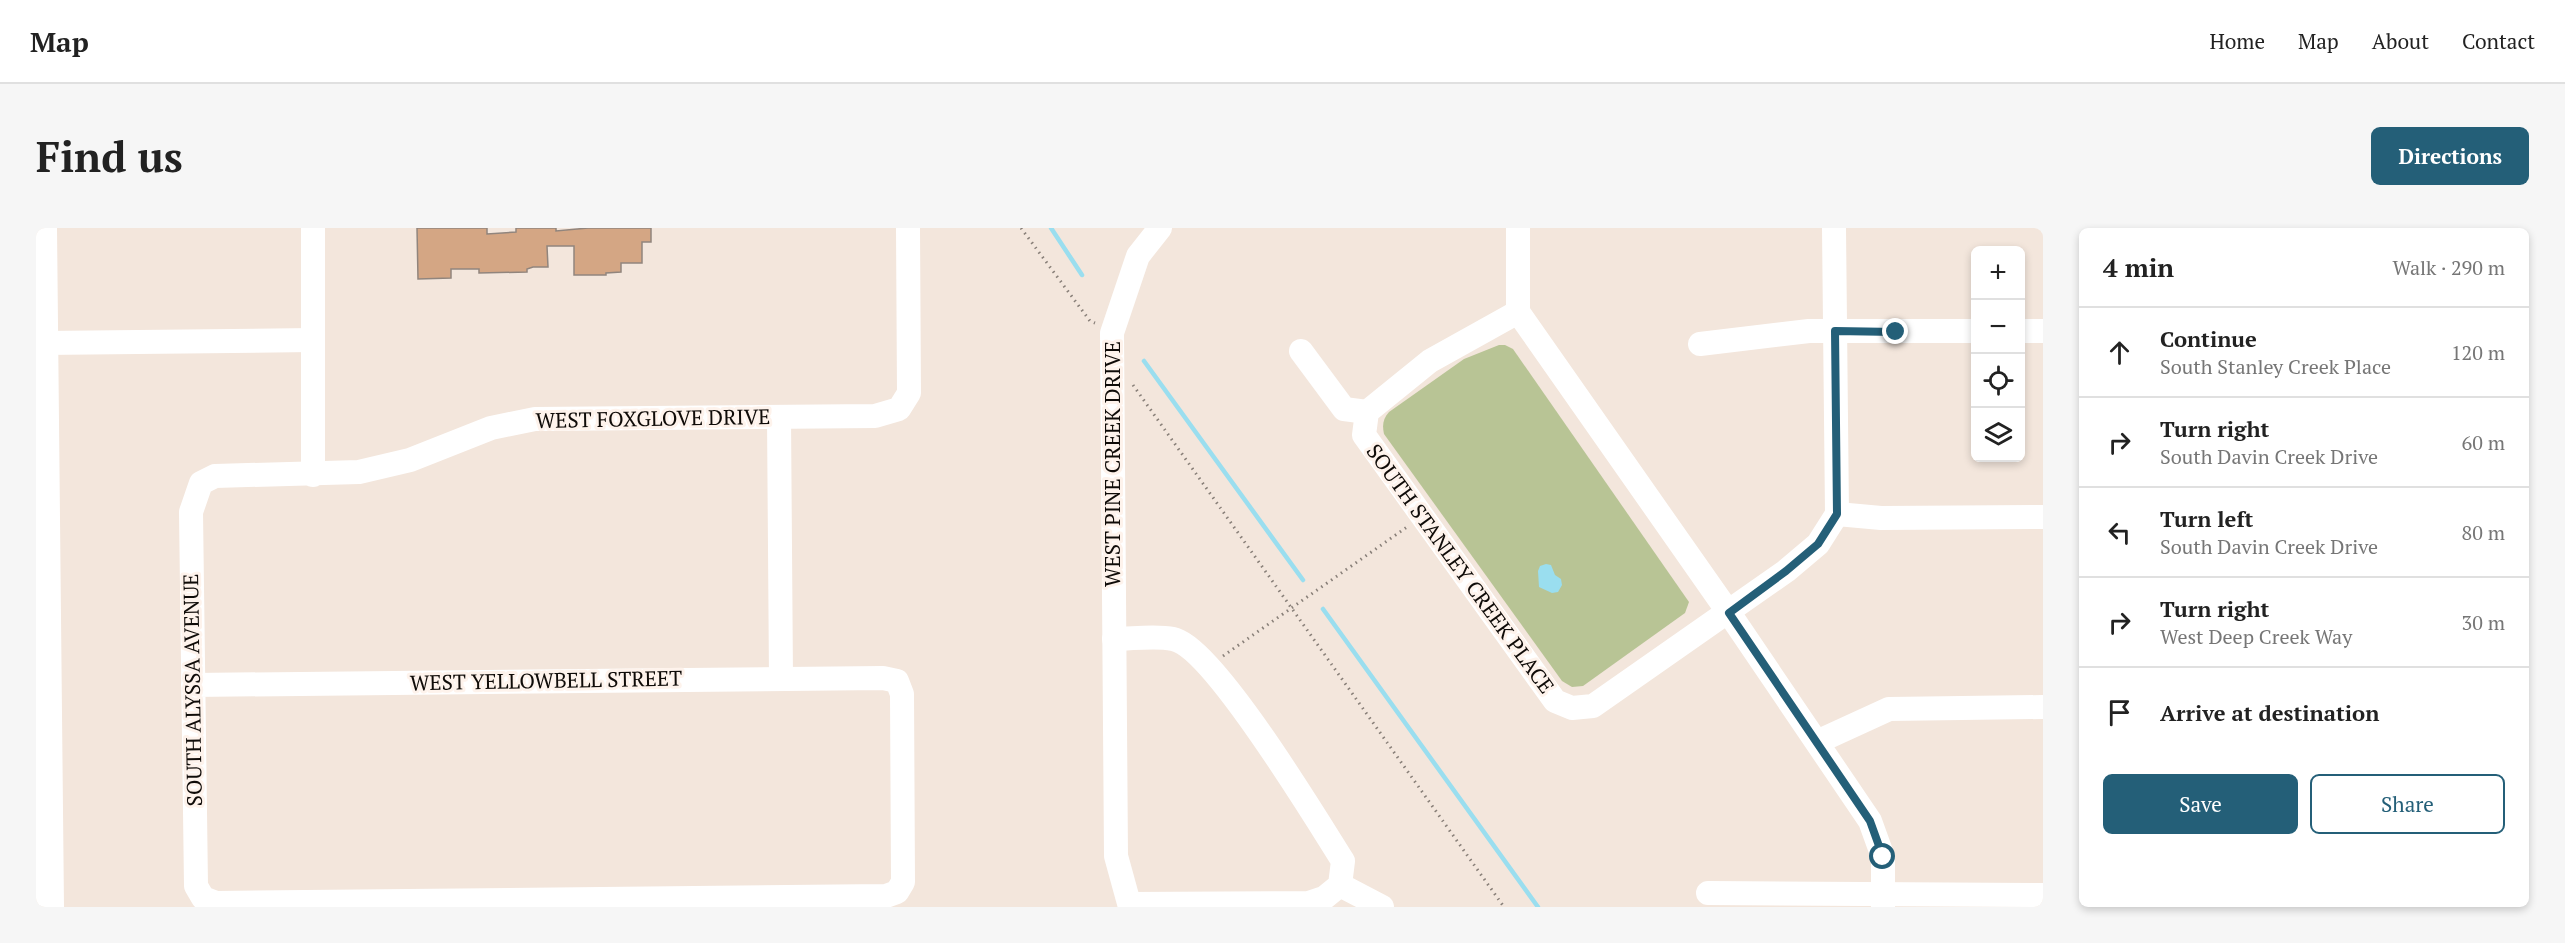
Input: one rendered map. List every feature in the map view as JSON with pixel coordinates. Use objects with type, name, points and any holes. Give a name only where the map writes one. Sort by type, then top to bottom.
[{"type":"main road","points":[[42,228],[49,907]]},
{"type":"street","points":[[313,228],[314,475]]},
{"type":"street","name":"WEST FOXGLOVE DRIVE","points":[[201,483],[215,476],[359,472],[410,460],[491,428],[535,419],[875,416],[899,409],[909,393],[908,228]]},
{"type":"street","name":"WEST PINE CREEK DRIVE","points":[[1160,228],[1138,256],[1112,333],[1116,855],[1130,906],[1309,903],[1324,898],[1340,885]]},
{"type":"street","points":[[1518,228],[1518,312],[1729,613],[1870,821],[1883,857],[1883,901]]},
{"type":"street","points":[[1834,228],[1837,514],[1881,519],[2043,517]]},
{"type":"street","name":"SOUTH STANLEY CREEK PLACE","points":[[1301,351],[1344,409],[1366,412],[1430,361],[1518,312]]},
{"type":"street","points":[[1700,344],[1742,338],[1835,331],[1971,332]]},
{"type":"street","points":[[2025,331],[2043,331]]},
{"type":"street","points":[[43,343],[313,340]]},
{"type":"street","name":"SOUTH STANLEY CREEK PLACE","points":[[1366,412],[1364,435],[1555,701],[1572,708],[1593,706],[1729,613],[1818,544],[1837,514]]},
{"type":"street","points":[[779,417],[781,679]]},
{"type":"street","name":"SOUTH ALYSSA AVENUE","points":[[201,483],[191,512],[196,886],[203,898],[216,903],[416,904]]},
{"type":"street","points":[[1114,639],[1174,639],[1193,649],[1230,691],[1343,861],[1340,885],[1382,907]]},
{"type":"street","name":"WEST YELLOWBELL STREET","points":[[194,685],[884,678],[897,681],[902,694],[903,882],[897,892],[886,896],[416,904]]},
{"type":"street","points":[[1817,742],[1889,710],[2043,707]]},
{"type":"street","points":[[1708,893],[1883,901],[2043,895]]},
{"type":"path","points":[[1021,228],[1090,321],[1112,333]]},
{"type":"path","points":[[1111,385],[1132,385],[1503,907]]},
{"type":"path","points":[[1210,666],[1422,516]]},
{"type":"green space","points":[[1499,345],[1513,349],[1689,602],[1685,613],[1583,686],[1572,687],[1562,681],[1384,434],[1385,417],[1389,412],[1464,359]]},
{"type":"water","points":[[1551,565],[1555,575],[1561,579],[1562,585],[1558,592],[1552,593],[1539,587],[1538,571],[1540,566]]},
{"type":"building","points":[[417,228],[487,228],[487,234],[516,232],[516,228],[556,228],[556,231],[588,228],[651,228],[651,242],[642,242],[642,263],[621,263],[621,272],[606,273],[606,275],[574,275],[574,246],[547,246],[548,267],[533,267],[527,269],[527,272],[479,273],[479,269],[451,269],[451,278],[418,279]]},
{"type":"waterway","points":[[1051,228],[1082,275]]},
{"type":"waterway","points":[[1144,361],[1303,580]]},
{"type":"waterway","points":[[1323,609],[1538,907]]},
{"type":"route","points":[[1883,857],[1870,821],[1729,613],[1818,544],[1837,514],[1835,331],[1896,332]]}]
